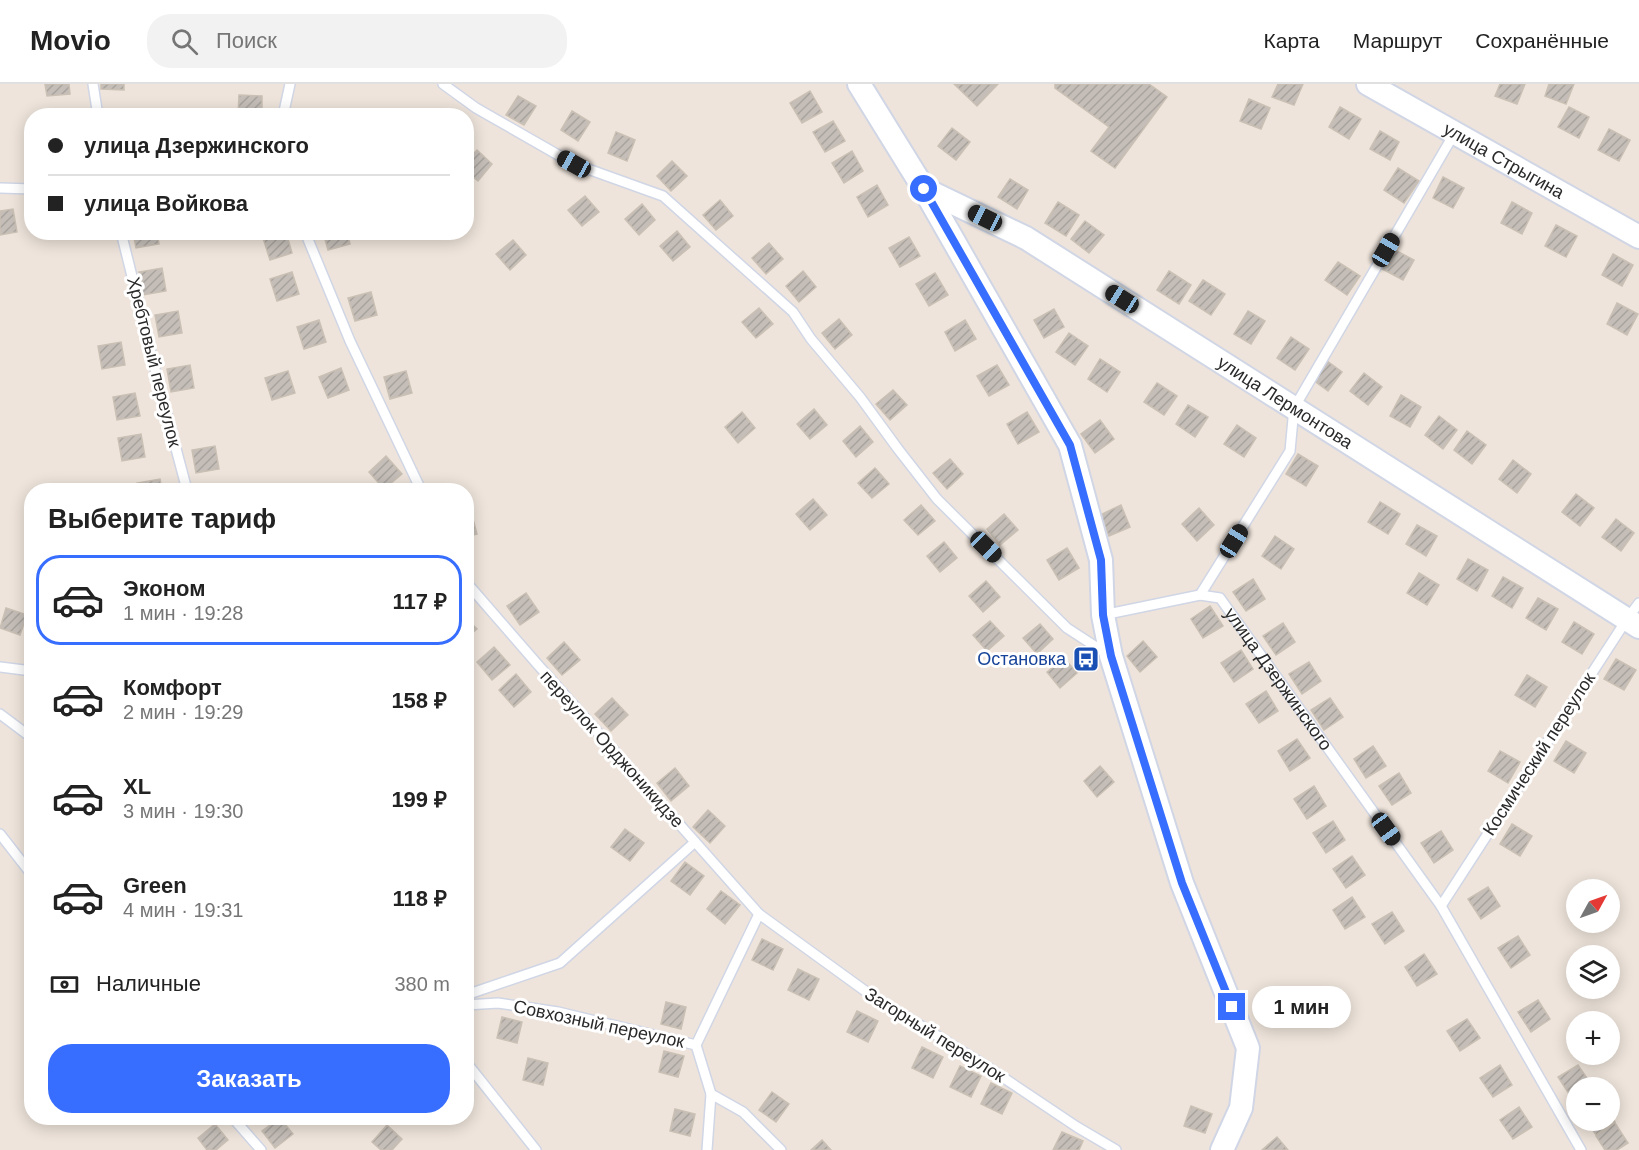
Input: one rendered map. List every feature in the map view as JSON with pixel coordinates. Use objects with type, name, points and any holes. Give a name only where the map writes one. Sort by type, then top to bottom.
[{"type":"street","points":[[859,84],[924,189],[1070,445],[1101,560],[1103,615],[1111,656],[1182,883],[1248,1048],[1241,1108],[1222,1150]]},
{"type":"street","name":"улица Стрыгина","points":[[1368,84],[1639,237]]},
{"type":"street","name":"улица Лермонтова","points":[[924,189],[1026,238],[1294,408],[1635,616]]},
{"type":"lane","points":[[93,84],[97,108]]},
{"type":"lane","points":[[285,108],[290,84]]},
{"type":"lane","points":[[443,84],[476,108],[574,164],[663,196],[793,312],[811,339],[860,397],[937,499],[1067,628],[1111,656]]},
{"type":"lane","points":[[1103,615],[1200,595],[1290,451],[1294,408],[1455,132]]},
{"type":"lane","points":[[0,188],[24,189]]},
{"type":"lane","name":"Хребтовый переулок","points":[[123,240],[185,483]]},
{"type":"lane","points":[[308,240],[350,341],[418,483]]},
{"type":"lane","name":"переулок Орджоникидзе","points":[[474,591],[759,914]]},
{"type":"lane","name":"улица Дзержинского","points":[[1200,595],[1220,598],[1441,906],[1581,1150]]},
{"type":"lane","name":"Космический переулок","points":[[1441,906],[1635,616]]},
{"type":"lane","points":[[0,667],[24,670]]},
{"type":"lane","points":[[0,714],[24,732]]},
{"type":"lane","points":[[0,834],[24,865]]},
{"type":"lane","points":[[474,993],[560,963],[695,842]]},
{"type":"lane","name":"Совхозный переулок","points":[[707,1150],[711,1094],[696,1045],[759,914]]},
{"type":"lane","name":"Загорный переулок","points":[[759,914],[868,993],[1116,1150]]},
{"type":"lane","name":"Совхозный переулок","points":[[474,1004],[498,1002],[558,1012],[696,1045]]},
{"type":"lane","points":[[474,1072],[536,1150]]},
{"type":"lane","points":[[711,1094],[742,1112],[781,1150]]},
{"type":"lane","points":[[239,1125],[259,1149]]},
{"type":"building","points":[[45,84],[69,84],[70,94],[47,96]]},
{"type":"building","points":[[101,84],[124,84],[124,90],[101,89]]},
{"type":"building","points":[[954,84],[998,84],[977,106]]},
{"type":"building","points":[[1055,84],[1149,84],[1167,97],[1115,168],[1091,151],[1109,127],[1055,88]]},
{"type":"building","points":[[1278,84],[1303,84],[1294,105],[1272,97]]},
{"type":"building","points":[[1500,84],[1525,84],[1517,104],[1495,96]]},
{"type":"building","points":[[1549,84],[1574,84],[1566,104],[1545,96]]},
{"type":"building","points":[[810,91],[822,112],[802,123],[790,103]]},
{"type":"building","points":[[239,95],[262,96],[262,108],[238,108]]},
{"type":"building","points":[[518,96],[536,106],[524,125],[506,115]]},
{"type":"building","points":[[1249,99],[1270,108],[1261,129],[1240,121]]},
{"type":"building","points":[[1340,107],[1361,119],[1349,139],[1329,127]]},
{"type":"building","points":[[1569,107],[1589,117],[1579,138],[1558,127]]},
{"type":"building","points":[[572,111],[590,122],[578,141],[561,130]]},
{"type":"building","points":[[833,121],[845,141],[825,152],[813,132]]},
{"type":"building","points":[[952,128],[970,142],[956,160],[938,146]]},
{"type":"building","points":[[1609,129],[1630,140],[1619,161],[1598,150]]},
{"type":"building","points":[[1380,131],[1399,142],[1390,160],[1370,149]]},
{"type":"building","points":[[616,132],[635,140],[627,161],[608,153]]},
{"type":"building","points":[[477,150],[492,164],[478,181],[474,178],[474,153]]},
{"type":"building","points":[[852,151],[863,171],[844,183],[832,163]]},
{"type":"building","points":[[672,161],[687,176],[671,191],[657,176]]},
{"type":"building","points":[[1398,168],[1419,181],[1404,203],[1384,190]]},
{"type":"building","points":[[1443,177],[1464,188],[1453,208],[1433,198]]},
{"type":"building","points":[[1010,179],[1028,190],[1017,209],[998,197]]},
{"type":"building","points":[[877,185],[888,205],[868,217],[857,197]]},
{"type":"building","points":[[585,196],[599,212],[582,226],[568,210]]},
{"type":"building","points":[[720,200],[733,216],[716,230],[703,215]]},
{"type":"building","points":[[1058,202],[1079,215],[1066,236],[1045,223]]},
{"type":"building","points":[[1512,202],[1532,213],[1522,234],[1501,223]]},
{"type":"building","points":[[642,204],[655,220],[639,235],[625,219]]},
{"type":"building","points":[[13,209],[17,232],[0,235],[0,211]]},
{"type":"building","points":[[1085,221],[1104,235],[1089,253],[1071,239]]},
{"type":"building","points":[[1556,225],[1577,236],[1566,257],[1545,246]]},
{"type":"building","points":[[677,231],[690,247],[673,261],[660,246]]},
{"type":"building","points":[[909,237],[920,256],[900,267],[889,248]]},
{"type":"building","points":[[134,240],[158,240],[159,244],[136,248]]},
{"type":"building","points":[[264,240],[288,240],[292,253],[270,260]]},
{"type":"building","points":[[325,240],[349,240],[350,244],[328,250]]},
{"type":"building","points":[[513,240],[526,255],[510,270],[496,254]]},
{"type":"building","points":[[769,243],[783,259],[766,274],[752,258]]},
{"type":"building","points":[[1393,249],[1414,260],[1403,280],[1382,269]]},
{"type":"building","points":[[1613,254],[1633,265],[1622,286],[1602,275]]},
{"type":"building","points":[[1338,262],[1360,276],[1347,295],[1325,280]]},
{"type":"building","points":[[162,268],[166,291],[143,295],[139,272]]},
{"type":"building","points":[[803,271],[816,287],[799,302],[786,286]]},
{"type":"building","points":[[1169,271],[1191,285],[1179,304],[1157,290]]},
{"type":"building","points":[[292,272],[299,294],[277,301],[270,279]]},
{"type":"building","points":[[935,273],[948,295],[929,306],[916,284]]},
{"type":"building","points":[[1203,280],[1225,294],[1211,315],[1189,301]]},
{"type":"building","points":[[371,292],[377,315],[355,321],[348,298]]},
{"type":"building","points":[[1617,303],[1638,314],[1627,335],[1607,324]]},
{"type":"building","points":[[759,308],[773,324],[756,338],[742,322]]},
{"type":"building","points":[[1054,309],[1064,327],[1044,338],[1034,320]]},
{"type":"building","points":[[178,311],[182,333],[159,337],[155,315]]},
{"type":"building","points":[[1248,311],[1265,321],[1251,344],[1234,334]]},
{"type":"building","points":[[839,319],[852,335],[835,349],[822,333]]},
{"type":"building","points":[[319,320],[326,342],[304,349],[297,327]]},
{"type":"building","points":[[965,320],[976,339],[955,351],[945,332]]},
{"type":"building","points":[[1069,333],[1088,346],[1075,365],[1056,352]]},
{"type":"building","points":[[1291,337],[1309,349],[1295,370],[1277,358]]},
{"type":"building","points":[[121,342],[125,365],[102,369],[98,346]]},
{"type":"building","points":[[1323,358],[1342,372],[1328,391],[1309,377]]},
{"type":"building","points":[[1100,359],[1120,372],[1107,392],[1088,379]]},
{"type":"building","points":[[190,365],[194,388],[171,392],[167,369]]},
{"type":"building","points":[[997,365],[1009,385],[989,396],[977,376]]},
{"type":"building","points":[[341,368],[349,390],[328,398],[319,377]]},
{"type":"building","points":[[288,371],[295,393],[272,400],[265,378]]},
{"type":"building","points":[[406,371],[412,393],[390,399],[384,377]]},
{"type":"building","points":[[1364,373],[1382,387],[1368,405],[1350,391]]},
{"type":"building","points":[[1157,383],[1177,396],[1164,415],[1144,402]]},
{"type":"building","points":[[893,390],[907,405],[890,420],[876,404]]},
{"type":"building","points":[[135,393],[140,416],[117,420],[113,397]]},
{"type":"building","points":[[1401,395],[1421,407],[1410,427],[1390,416]]},
{"type":"building","points":[[1188,405],[1208,417],[1195,437],[1176,424]]},
{"type":"building","points":[[814,409],[827,425],[810,439],[797,424]]},
{"type":"building","points":[[742,412],[755,428],[738,443],[725,427]]},
{"type":"building","points":[[1027,412],[1039,432],[1018,444],[1007,424]]},
{"type":"building","points":[[1439,416],[1457,430],[1443,449],[1425,435]]},
{"type":"building","points":[[1100,420],[1114,439],[1095,453],[1081,434]]},
{"type":"building","points":[[1237,425],[1256,438],[1244,457],[1224,444]]},
{"type":"building","points":[[860,426],[873,442],[856,457],[843,441]]},
{"type":"building","points":[[1467,431],[1486,445],[1472,464],[1454,450]]},
{"type":"building","points":[[141,434],[145,457],[122,461],[118,438]]},
{"type":"building","points":[[215,446],[219,469],[196,473],[192,450]]},
{"type":"building","points":[[1298,454],[1318,466],[1306,486],[1286,474]]},
{"type":"building","points":[[386,456],[402,474],[391,483],[379,483],[369,472]]},
{"type":"building","points":[[950,459],[963,474],[947,489],[933,473]]},
{"type":"building","points":[[1513,460],[1531,474],[1517,493],[1499,479]]},
{"type":"building","points":[[875,468],[889,484],[872,498],[858,483]]},
{"type":"building","points":[[160,479],[161,483],[137,483]]},
{"type":"building","points":[[1576,494],[1594,508],[1580,526],[1562,512]]},
{"type":"building","points":[[813,499],[827,515],[810,530],[796,514]]},
{"type":"building","points":[[1380,502],[1400,514],[1388,534],[1368,522]]},
{"type":"building","points":[[921,505],[935,521],[918,535],[904,520]]},
{"type":"building","points":[[1121,505],[1130,527],[1109,536],[1100,515]]},
{"type":"building","points":[[1199,508],[1214,525],[1197,541],[1182,524]]},
{"type":"building","points":[[1004,514],[1018,530],[1000,545],[987,529]]},
{"type":"building","points":[[1616,519],[1634,533],[1621,551],[1602,537]]},
{"type":"building","points":[[1417,525],[1437,536],[1426,556],[1406,544]]},
{"type":"building","points":[[1275,536],[1294,549],[1281,569],[1262,556]]},
{"type":"building","points":[[944,542],[957,558],[940,572],[927,556]]},
{"type":"building","points":[[1067,548],[1079,568],[1059,580],[1047,560]]},
{"type":"building","points":[[1468,559],[1488,570],[1477,591],[1457,579]]},
{"type":"building","points":[[1419,573],[1439,585],[1427,605],[1407,593]]},
{"type":"building","points":[[1503,577],[1523,588],[1512,608],[1492,596]]},
{"type":"building","points":[[1253,579],[1265,599],[1246,611],[1233,592]]},
{"type":"building","points":[[986,581],[1000,597],[983,612],[969,596]]},
{"type":"building","points":[[526,593],[539,612],[520,625],[507,606]]},
{"type":"building","points":[[1538,598],[1558,609],[1546,630],[1526,618]]},
{"type":"building","points":[[1210,606],[1223,626],[1203,638],[1191,619]]},
{"type":"building","points":[[6,608],[24,614],[20,635],[0,628]]},
{"type":"building","points":[[990,621],[1004,636],[987,651],[973,635]]},
{"type":"building","points":[[1574,622],[1594,634],[1582,654],[1562,642]]},
{"type":"building","points":[[1283,623],[1295,642],[1276,655],[1263,636]]},
{"type":"building","points":[[1040,624],[1053,639],[1037,654],[1023,638]]},
{"type":"building","points":[[1143,641],[1157,657],[1140,672],[1127,656]]},
{"type":"building","points":[[564,642],[580,660],[562,675],[547,658]]},
{"type":"building","points":[[494,647],[510,665],[492,680],[477,662]]},
{"type":"building","points":[[1241,650],[1253,669],[1234,682],[1221,663]]},
{"type":"building","points":[[1064,658],[1077,673],[1060,688],[1047,672]]},
{"type":"building","points":[[1616,659],[1636,670],[1624,690],[1604,679]]},
{"type":"building","points":[[1309,662],[1321,681],[1302,694],[1289,674]]},
{"type":"building","points":[[516,674],[531,692],[514,707],[499,690]]},
{"type":"building","points":[[1527,675],[1547,687],[1535,707],[1515,695]]},
{"type":"building","points":[[1266,691],[1278,711],[1259,723],[1246,704]]},
{"type":"building","points":[[612,698],[628,715],[611,731],[595,714]]},
{"type":"building","points":[[1330,698],[1343,717],[1324,730],[1311,710]]},
{"type":"building","points":[[1297,739],[1310,758],[1290,771],[1278,751]]},
{"type":"building","points":[[1566,741],[1586,753],[1574,773],[1554,761]]},
{"type":"building","points":[[1373,746],[1386,766],[1366,778],[1354,759]]},
{"type":"building","points":[[1500,751],[1520,762],[1508,783],[1488,771]]},
{"type":"building","points":[[1100,766],[1114,782],[1097,797],[1084,781]]},
{"type":"building","points":[[675,768],[689,786],[671,801],[657,783]]},
{"type":"building","points":[[1399,773],[1411,793],[1392,805],[1379,786]]},
{"type":"building","points":[[1314,786],[1326,806],[1307,819],[1294,799]]},
{"type":"building","points":[[708,810],[725,826],[710,843],[693,827]]},
{"type":"building","points":[[1333,821],[1345,840],[1326,853],[1313,833]]},
{"type":"building","points":[[1512,824],[1532,836],[1520,856],[1500,844]]},
{"type":"building","points":[[625,829],[644,843],[630,861],[611,847]]},
{"type":"building","points":[[1441,831],[1453,850],[1434,863],[1421,843]]},
{"type":"building","points":[[1352,856],[1365,875],[1346,888],[1333,869]]},
{"type":"building","points":[[685,862],[704,876],[690,895],[671,881]]},
{"type":"building","points":[[1488,887],[1500,906],[1481,919],[1468,899]]},
{"type":"building","points":[[721,891],[740,905],[725,924],[707,909]]},
{"type":"building","points":[[1352,897],[1365,917],[1345,929],[1333,910]]},
{"type":"building","points":[[1392,912],[1404,931],[1385,944],[1372,924]]},
{"type":"building","points":[[1518,936],[1530,955],[1511,968],[1498,948]]},
{"type":"building","points":[[762,939],[783,949],[773,970],[752,960]]},
{"type":"building","points":[[1424,954],[1437,974],[1417,986],[1405,967]]},
{"type":"building","points":[[798,969],[819,979],[809,1000],[788,990]]},
{"type":"building","points":[[1538,1000],[1550,1019],[1531,1032],[1518,1012]]},
{"type":"building","points":[[666,1002],[686,1007],[681,1029],[661,1024]]},
{"type":"building","points":[[857,1011],[878,1021],[868,1042],[847,1032]]},
{"type":"building","points":[[502,1017],[522,1022],[517,1043],[497,1038]]},
{"type":"building","points":[[1467,1019],[1480,1038],[1460,1051],[1447,1031]]},
{"type":"building","points":[[922,1047],[943,1057],[933,1078],[912,1068]]},
{"type":"building","points":[[664,1051],[684,1056],[678,1077],[659,1072]]},
{"type":"building","points":[[528,1058],[548,1063],[543,1085],[523,1080]]},
{"type":"building","points":[[1500,1065],[1512,1085],[1493,1097],[1480,1078]]},
{"type":"building","points":[[1578,1065],[1586,1077],[1566,1077],[1566,1089],[1558,1077]]},
{"type":"building","points":[[960,1066],[981,1076],[971,1097],[950,1087]]},
{"type":"building","points":[[991,1083],[1012,1093],[1002,1114],[981,1104]]},
{"type":"building","points":[[772,1092],[789,1104],[776,1122],[759,1110]]},
{"type":"building","points":[[1191,1106],[1212,1114],[1205,1133],[1184,1126]]},
{"type":"building","points":[[1519,1107],[1532,1127],[1513,1139],[1500,1120]]},
{"type":"building","points":[[675,1109],[695,1114],[690,1136],[670,1131]]},
{"type":"building","points":[[216,1125],[228,1140],[216,1150],[207,1150],[198,1138]]},
{"type":"building","points":[[270,1125],[286,1125],[293,1134],[275,1148],[262,1131]]},
{"type":"building","points":[[387,1125],[402,1139],[392,1150],[381,1150],[372,1142]]},
{"type":"building","points":[[1603,1131],[1620,1131],[1628,1143],[1617,1150],[1605,1150],[1596,1136]]},
{"type":"building","points":[[1062,1132],[1083,1141],[1079,1150],[1053,1150]]},
{"type":"building","points":[[1277,1137],[1288,1150],[1262,1150]]},
{"type":"building","points":[[822,1140],[831,1150],[811,1150]]},
{"type":"place","name":"Остановка","points":[[1086,659]]},
{"type":"route","points":[[924,189],[1070,445],[1101,560],[1103,615],[1111,656],[1182,883],[1232,1007]]}]
